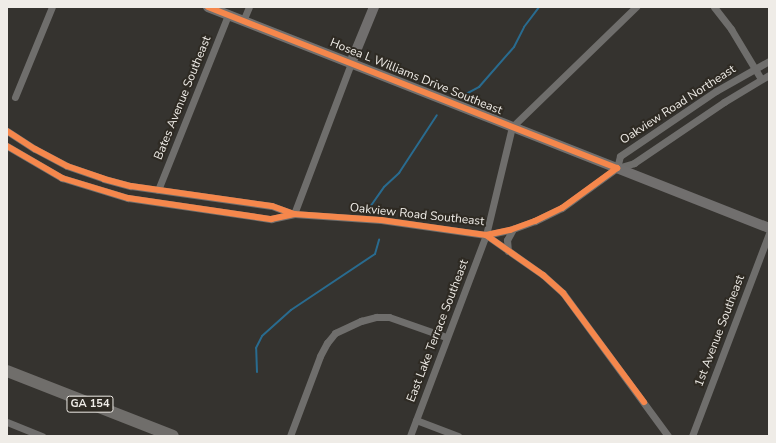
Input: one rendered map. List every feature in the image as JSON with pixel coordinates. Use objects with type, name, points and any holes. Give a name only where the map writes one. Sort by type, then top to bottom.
[{"type":"main road","name":"GA 154","points":[[7,371],[173,436]]},
{"type":"street","points":[[15,97],[52,7]]},
{"type":"street","name":"Hosea L Williams Drive Southeast","points":[[208,7],[769,228]]},
{"type":"street","points":[[243,21],[249,7]]},
{"type":"street","points":[[294,214],[374,7]]},
{"type":"street","points":[[512,127],[636,7]]},
{"type":"street","points":[[714,7],[731,30],[761,80]]},
{"type":"street","name":"Bates Avenue Southeast","points":[[158,190],[228,15]]},
{"type":"street","name":"Oakview Road Northeast","points":[[617,168],[620,156],[716,91],[769,61]]},
{"type":"street","name":"Oakview Road Northeast","points":[[617,168],[634,163],[724,102],[769,75]]},
{"type":"street","name":"East Lake Terrace Southeast","points":[[410,436],[446,337],[486,235],[512,127]]},
{"type":"street","name":"Oakview Road Southeast","points":[[7,130],[35,149],[67,166],[104,179],[158,190],[272,206],[294,214],[381,220],[486,235],[513,229],[536,221],[562,208],[617,168]]},
{"type":"street","name":"Oakview Road Southeast","points":[[7,146],[62,178],[100,191],[128,198],[271,219],[294,214]]},
{"type":"street","points":[[508,251],[507,240],[513,229]]},
{"type":"street","name":"1st Avenue Southeast","points":[[692,436],[769,233]]},
{"type":"street","points":[[486,235],[543,275],[563,293],[668,436]]},
{"type":"street","points":[[290,436],[320,356],[327,343],[335,333],[361,321],[389,317],[446,337]]},
{"type":"street","points":[[416,420],[458,436]]},
{"type":"street","points":[[7,422],[42,436]]},
{"type":"waterway","points":[[466,94],[479,87],[514,47],[524,27],[539,7]]},
{"type":"waterway","points":[[370,207],[384,187],[399,173],[437,115]]},
{"type":"waterway","points":[[257,372],[256,348],[262,336],[291,310],[375,254],[379,240]]},
{"type":"cycle path","points":[[208,7],[617,168]]},
{"type":"cycle path","points":[[7,131],[35,149],[67,166],[104,179],[131,186],[272,206],[294,214]]},
{"type":"cycle path","points":[[7,146],[62,178],[128,198],[271,219],[294,214],[381,220],[486,235],[510,230],[535,221],[562,208],[617,168]]},
{"type":"cycle path","points":[[486,235],[543,275],[563,293],[644,402]]}]
